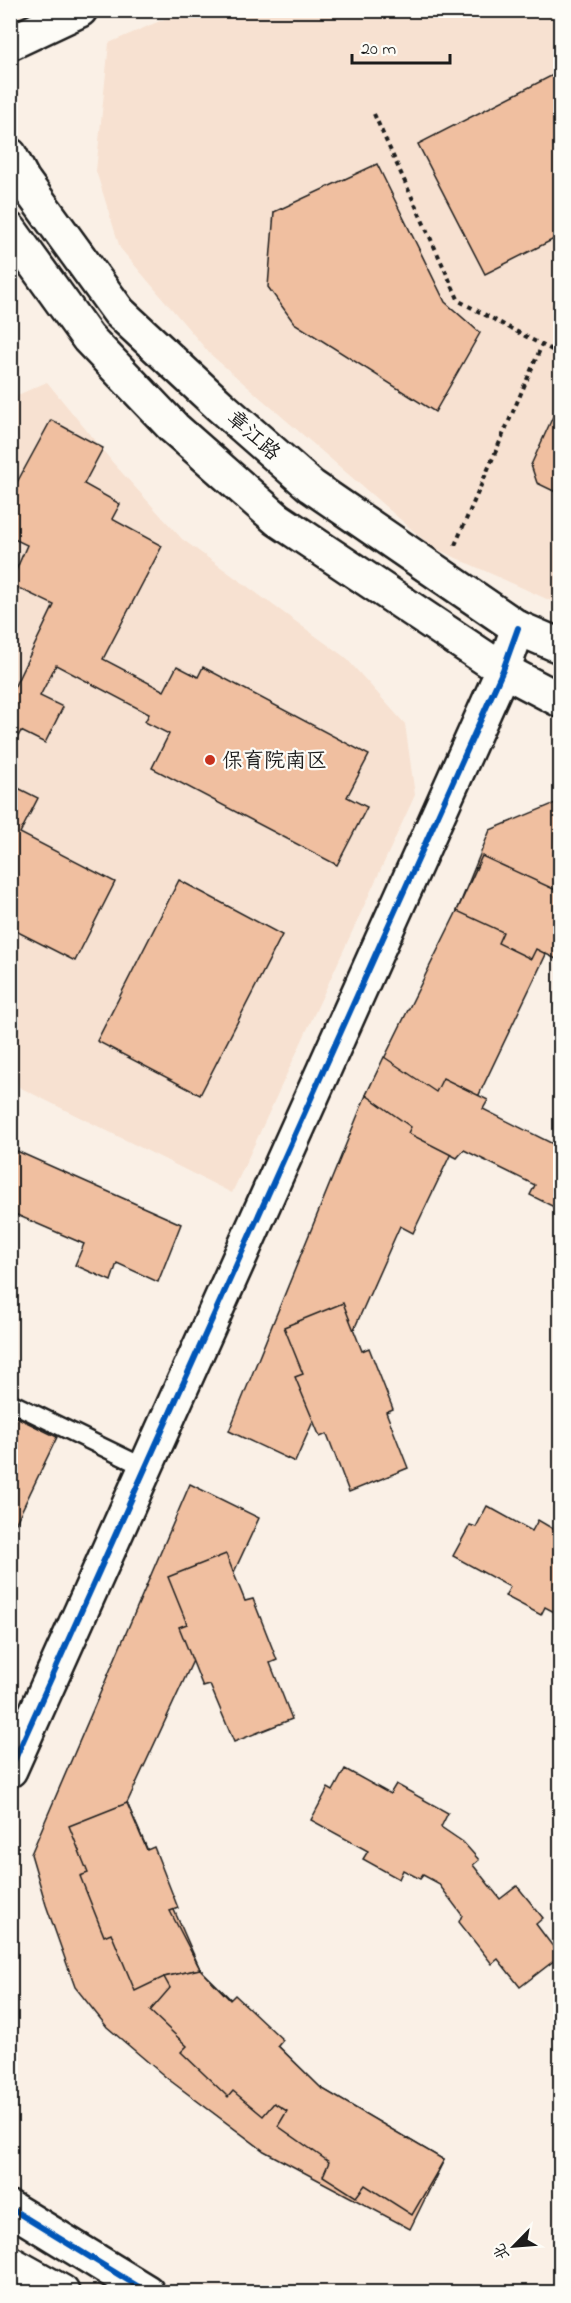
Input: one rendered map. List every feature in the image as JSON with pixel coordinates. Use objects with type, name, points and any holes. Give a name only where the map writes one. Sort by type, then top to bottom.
[{"type":"main road","points":[[10,43],[80,10]]},
{"type":"main road","name":"章江路","points":[[10,155],[23,180],[119,312],[311,486],[518,628],[561,646]]},
{"type":"main road","points":[[10,230],[88,338],[183,436],[277,519],[503,670],[561,700]]},
{"type":"main road","points":[[10,1770],[503,670],[518,628]]},
{"type":"main road","points":[[10,2208],[147,2292]]},
{"type":"main road","points":[[10,2263],[62,2292]]},
{"type":"lane","points":[[10,1402],[146,1468]]},
{"type":"path","points":[[374,114],[459,301],[561,354]]},
{"type":"path","points":[[442,575],[542,345]]},
{"type":"shaded area","points":[[183,11],[560,11],[560,605],[432,547],[210,354],[120,248],[96,171],[109,43]]},
{"type":"shaded area","name":"保育院南区","points":[[47,382],[114,464],[182,539],[346,658],[405,724],[415,795],[232,1193],[19,1087],[11,1069],[11,398]]},
{"type":"building","points":[[553,75],[560,91],[560,236],[485,274],[418,144]]},
{"type":"building","points":[[377,164],[445,302],[480,333],[435,412],[294,323],[268,287],[274,212]]},
{"type":"building","points":[[560,401],[560,494],[537,483],[531,465]]},
{"type":"building","points":[[51,420],[103,448],[84,484],[120,504],[112,519],[162,546],[103,659],[164,691],[177,666],[198,677],[203,667],[369,755],[347,797],[367,807],[337,865],[152,768],[169,734],[145,722],[149,714],[56,665],[40,696],[63,707],[45,743],[21,731],[10,751],[10,696],[54,605],[10,584],[27,545],[10,537],[10,483],[15,486]]},
{"type":"building","points":[[10,784],[38,798],[20,833],[115,882],[75,961],[10,928]]},
{"type":"building","points":[[560,801],[560,925],[413,1233],[400,1226],[295,1462],[229,1431],[366,1095],[457,911],[490,830]]},
{"type":"building","points":[[482,856],[560,892],[560,961],[536,949],[531,959],[498,943],[503,932],[457,911]]},
{"type":"building","points":[[179,880],[282,935],[200,1095],[97,1041]]},
{"type":"building","points":[[384,1057],[436,1092],[443,1078],[488,1100],[483,1109],[553,1144],[560,1128],[560,1210],[530,1195],[535,1185],[464,1150],[457,1158],[408,1133],[411,1127],[366,1095]]},
{"type":"building","points":[[10,1148],[181,1224],[158,1282],[117,1263],[111,1281],[75,1265],[84,1244],[10,1212]]},
{"type":"building","points":[[343,1303],[362,1351],[369,1348],[393,1409],[386,1412],[408,1468],[349,1492],[327,1434],[320,1437],[295,1377],[303,1374],[284,1327]]},
{"type":"building","points":[[10,1414],[57,1437],[10,1535]]},
{"type":"building","points":[[190,1484],[259,1518],[127,1803],[200,1969],[321,2088],[444,2160],[410,2229],[264,2151],[168,2079],[107,2027],[75,1987],[46,1905],[31,1854]]},
{"type":"building","points":[[487,1506],[532,1531],[538,1520],[560,1533],[560,1615],[545,1607],[541,1615],[505,1596],[510,1587],[453,1556],[470,1525],[476,1527]]},
{"type":"building","points":[[226,1554],[245,1601],[253,1599],[277,1660],[270,1663],[292,1719],[234,1742],[210,1685],[203,1687],[179,1627],[187,1624],[168,1577]]},
{"type":"building","points":[[345,1769],[390,1794],[396,1784],[448,1813],[441,1827],[463,1842],[479,1860],[473,1865],[500,1899],[517,1886],[543,1918],[536,1924],[560,1956],[520,1987],[498,1959],[492,1964],[459,1922],[462,1915],[438,1883],[423,1875],[420,1879],[403,1870],[399,1879],[363,1859],[368,1851],[311,1820],[328,1788],[333,1791]]},
{"type":"building","points":[[127,1803],[147,1850],[154,1847],[178,1908],[170,1911],[200,1969],[164,1977],[135,1991],[111,1933],[104,1936],[80,1876],[88,1873],[69,1826]]},
{"type":"building","points":[[200,1969],[230,2000],[235,1995],[283,2040],[278,2046],[321,2088],[444,2160],[412,2215],[365,2185],[356,2197],[323,2176],[329,2162],[278,2126],[287,2111],[274,2103],[263,2116],[233,2091],[228,2097],[181,2052],[187,2046],[150,2011],[170,1988],[164,1977]]},
{"type":"cycle path","points":[[10,1770],[503,670],[518,628]]},
{"type":"cycle path","points":[[10,2208],[147,2292]]},
{"type":"place","name":"保育院南区","points":[[210,760]]}]
